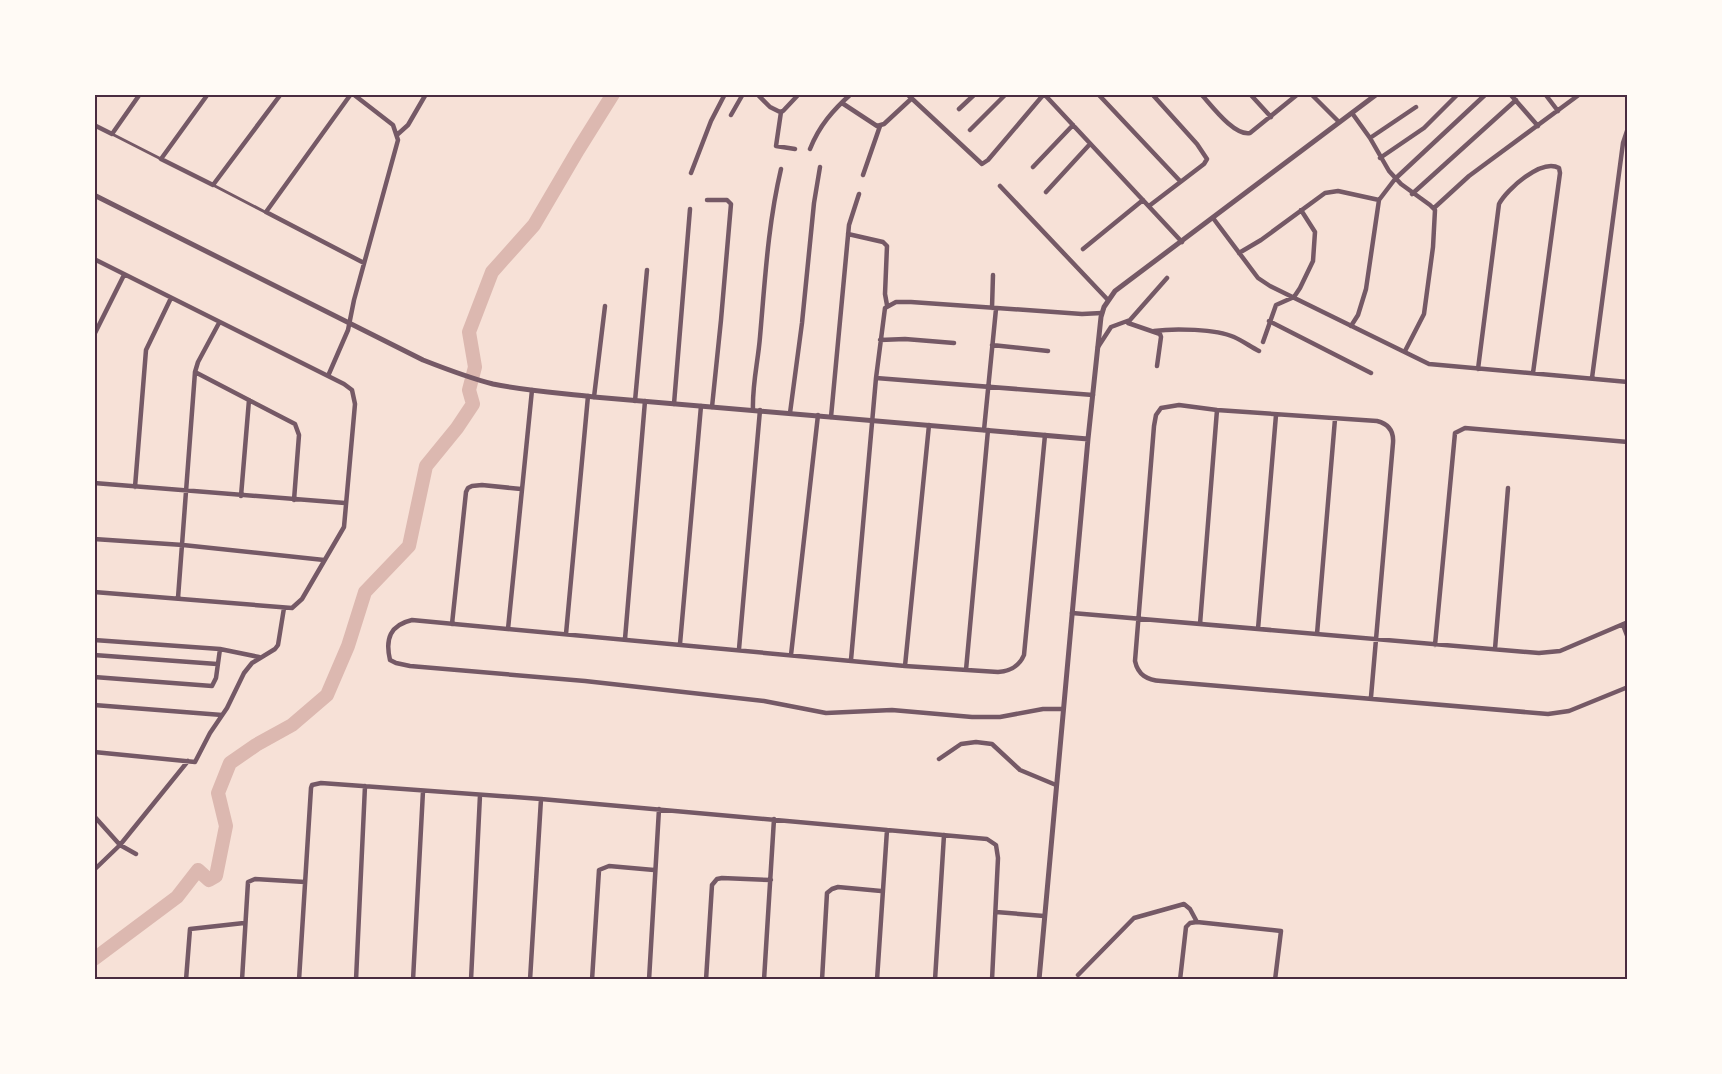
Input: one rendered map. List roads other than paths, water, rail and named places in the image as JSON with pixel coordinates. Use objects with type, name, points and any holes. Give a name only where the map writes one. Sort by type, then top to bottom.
[{"type":"street","points":[[112,134],[140,94]]},
{"type":"street","points":[[161,159],[208,94]]},
{"type":"street","points":[[213,185],[281,94]]},
{"type":"street","points":[[266,212],[352,94],[393,125],[398,134],[396,150],[364,263],[350,324],[328,376]]},
{"type":"street","points":[[398,134],[408,125],[426,94]]},
{"type":"street","points":[[691,173],[711,121],[725,94]]},
{"type":"street","points":[[731,115],[743,94]]},
{"type":"street","points":[[757,94],[770,107],[782,112]]},
{"type":"street","points":[[795,149],[776,146],[782,112],[799,94]]},
{"type":"street","points":[[810,149],[820,128],[851,94]]},
{"type":"street","points":[[959,109],[975,94]]},
{"type":"street","points":[[970,130],[1006,94]]},
{"type":"street","points":[[863,175],[880,126],[909,97],[982,164],[988,160],[1044,94],[1182,242]]},
{"type":"street","points":[[1098,94],[1180,182]]},
{"type":"street","points":[[1149,206],[1204,164],[1207,159],[1197,144],[1152,94]]},
{"type":"street","points":[[1201,94],[1242,134],[1250,133],[1298,94]]},
{"type":"street","points":[[1250,94],[1271,117]]},
{"type":"street","points":[[1311,94],[1339,122]]},
{"type":"street","points":[[1039,980],[1088,439],[1102,313],[1115,291],[1377,94]]},
{"type":"street","points":[[1380,158],[1424,128],[1458,94]]},
{"type":"street","points":[[1351,326],[1358,315],[1366,289],[1379,200],[1395,179],[1486,94]]},
{"type":"street","points":[[1510,94],[1538,126]]},
{"type":"street","points":[[1545,94],[1558,111]]},
{"type":"street","points":[[1434,208],[1469,176],[1580,94]]},
{"type":"street","points":[[1412,194],[1516,100]]},
{"type":"street","points":[[842,103],[874,126],[880,126]]},
{"type":"street","points":[[1370,138],[1416,107]]},
{"type":"street","points":[[1352,113],[1395,179],[1412,194],[1434,208],[1433,247],[1424,314],[1405,351]]},
{"type":"street","points":[[94,125],[364,263]]},
{"type":"street","points":[[1033,167],[1073,125]]},
{"type":"street","points":[[1593,378],[1623,143],[1628,128]]},
{"type":"street","points":[[1046,192],[1090,144]]},
{"type":"street","points":[[1478,369],[1499,204],[1506,193],[1535,171],[1545,166],[1556,165],[1560,173],[1533,373]]},
{"type":"street","points":[[790,413],[820,167]]},
{"type":"street","points":[[739,649],[756,410],[753,380],[759,351],[772,207],[781,169]]},
{"type":"street","points":[[1000,186],[1108,300]]},
{"type":"street","points":[[1239,253],[1261,240],[1325,193],[1338,191],[1379,200]]},
{"type":"street","points":[[831,417],[848,234],[853,210],[860,194]]},
{"type":"street","points":[[94,195],[423,360],[466,377],[532,390],[591,397],[1088,439]]},
{"type":"street","points":[[707,200],[727,200],[730,204],[722,320],[712,407]]},
{"type":"street","points":[[1083,249],[1143,200]]},
{"type":"street","points":[[674,404],[690,209]]},
{"type":"street","points":[[1263,342],[1275,305],[1293,297],[1311,268],[1316,246],[1313,227],[1301,210]]},
{"type":"street","points":[[1213,218],[1258,278],[1429,364],[1628,382]]},
{"type":"street","points":[[848,234],[887,246],[885,294],[887,305],[883,315],[876,378],[851,660]]},
{"type":"street","points":[[94,259],[349,387],[354,395],[355,404],[344,527],[302,599],[292,608],[94,592]]},
{"type":"street","points":[[635,401],[647,270]]},
{"type":"street","points":[[94,335],[124,275]]},
{"type":"street","points":[[966,670],[992,345],[993,275]]},
{"type":"street","points":[[1128,323],[1167,278]]},
{"type":"street","points":[[135,487],[146,350],[171,298]]},
{"type":"street","points":[[887,305],[896,302],[911,302],[1082,314],[1102,313]]},
{"type":"street","points":[[566,634],[591,397],[605,306]]},
{"type":"street","points":[[1269,321],[1371,373]]},
{"type":"street","points":[[178,598],[195,372],[219,323]]},
{"type":"street","points":[[1098,347],[1111,327],[1116,324],[1128,323],[1154,331],[1161,337],[1157,366]]},
{"type":"street","points":[[1154,331],[1178,328],[1225,334],[1236,337],[1259,351]]},
{"type":"street","points":[[880,340],[905,339],[954,343]]},
{"type":"street","points":[[992,345],[1048,351]]},
{"type":"street","points":[[195,372],[290,421],[298,429],[294,500]]},
{"type":"street","points":[[876,378],[1093,394]]},
{"type":"street","points":[[508,629],[532,390]]},
{"type":"street","points":[[241,496],[249,400]]},
{"type":"street","points":[[625,639],[645,401]]},
{"type":"street","points":[[1371,698],[1393,436],[1388,426],[1380,422],[1173,405],[1161,408],[1156,415],[1135,661],[1138,672],[1149,680],[1556,714],[1628,687]]},
{"type":"street","points":[[680,644],[701,406]]},
{"type":"street","points":[[1200,624],[1217,410]]},
{"type":"street","points":[[791,655],[818,415]]},
{"type":"street","points":[[1258,629],[1276,415]]},
{"type":"street","points":[[1317,634],[1335,418]]},
{"type":"street","points":[[906,666],[929,424]]},
{"type":"street","points":[[1435,645],[1455,433],[1465,428],[1628,442]]},
{"type":"street","points":[[1045,435],[1024,655],[1021,662],[1012,670],[1005,672],[906,666],[412,620],[401,623],[390,635],[387,649],[390,660],[410,666],[585,681],[764,701],[826,713],[892,710],[972,717],[1000,717],[1043,709],[1063,710]]},
{"type":"street","points":[[94,483],[345,503]]},
{"type":"street","points":[[452,624],[466,492],[472,486],[477,485],[521,489]]},
{"type":"street","points":[[1495,649],[1508,488]]},
{"type":"street","points":[[94,539],[183,545],[324,560]]},
{"type":"street","points":[[94,752],[194,763],[244,673],[259,657],[278,645],[284,608]]},
{"type":"street","points":[[1072,613],[1539,653],[1552,653],[1625,624],[1628,638]]},
{"type":"street","points":[[94,640],[220,649],[259,657]]},
{"type":"street","points":[[94,677],[209,687],[215,681],[220,649]]},
{"type":"street","points":[[94,655],[218,664]]},
{"type":"street","points":[[94,705],[222,715]]},
{"type":"street","points":[[939,759],[961,744],[976,742],[992,744],[1020,770],[1056,785]]},
{"type":"street","points":[[94,870],[120,845],[188,761]]},
{"type":"street","points":[[299,980],[312,785],[321,783],[541,799],[987,839],[996,844],[998,858],[992,980]]},
{"type":"street","points":[[356,980],[365,786]]},
{"type":"street","points":[[413,980],[423,791]]},
{"type":"street","points":[[471,980],[480,795]]},
{"type":"street","points":[[530,980],[541,799]]},
{"type":"street","points":[[649,980],[659,809]]},
{"type":"street","points":[[94,816],[120,845],[136,854]]},
{"type":"street","points":[[765,980],[774,819]]},
{"type":"street","points":[[877,980],[886,830]]},
{"type":"street","points":[[935,980],[944,835]]},
{"type":"street","points":[[592,980],[599,870],[609,866],[654,870]]},
{"type":"street","points":[[706,980],[712,885],[717,879],[722,878],[771,880]]},
{"type":"street","points":[[242,980],[246,888],[250,881],[257,879],[305,882]]},
{"type":"street","points":[[822,980],[827,893],[838,887],[881,891]]},
{"type":"street","points":[[1078,975],[1135,918],[1182,904],[1188,906],[1197,922]]},
{"type":"street","points":[[996,912],[1044,916]]},
{"type":"street","points":[[1180,980],[1186,927],[1190,923],[1197,922],[1281,931],[1275,980]]},
{"type":"street","points":[[186,980],[190,929],[244,923]]},
{"type":"waterway","points":[[94,959],[177,897],[198,870],[209,880],[216,876],[226,826],[218,793],[230,763],[292,725],[327,695],[348,646],[365,592],[409,546],[426,466],[473,404],[469,390],[475,367],[469,332],[492,272],[534,225],[613,94]]}]
